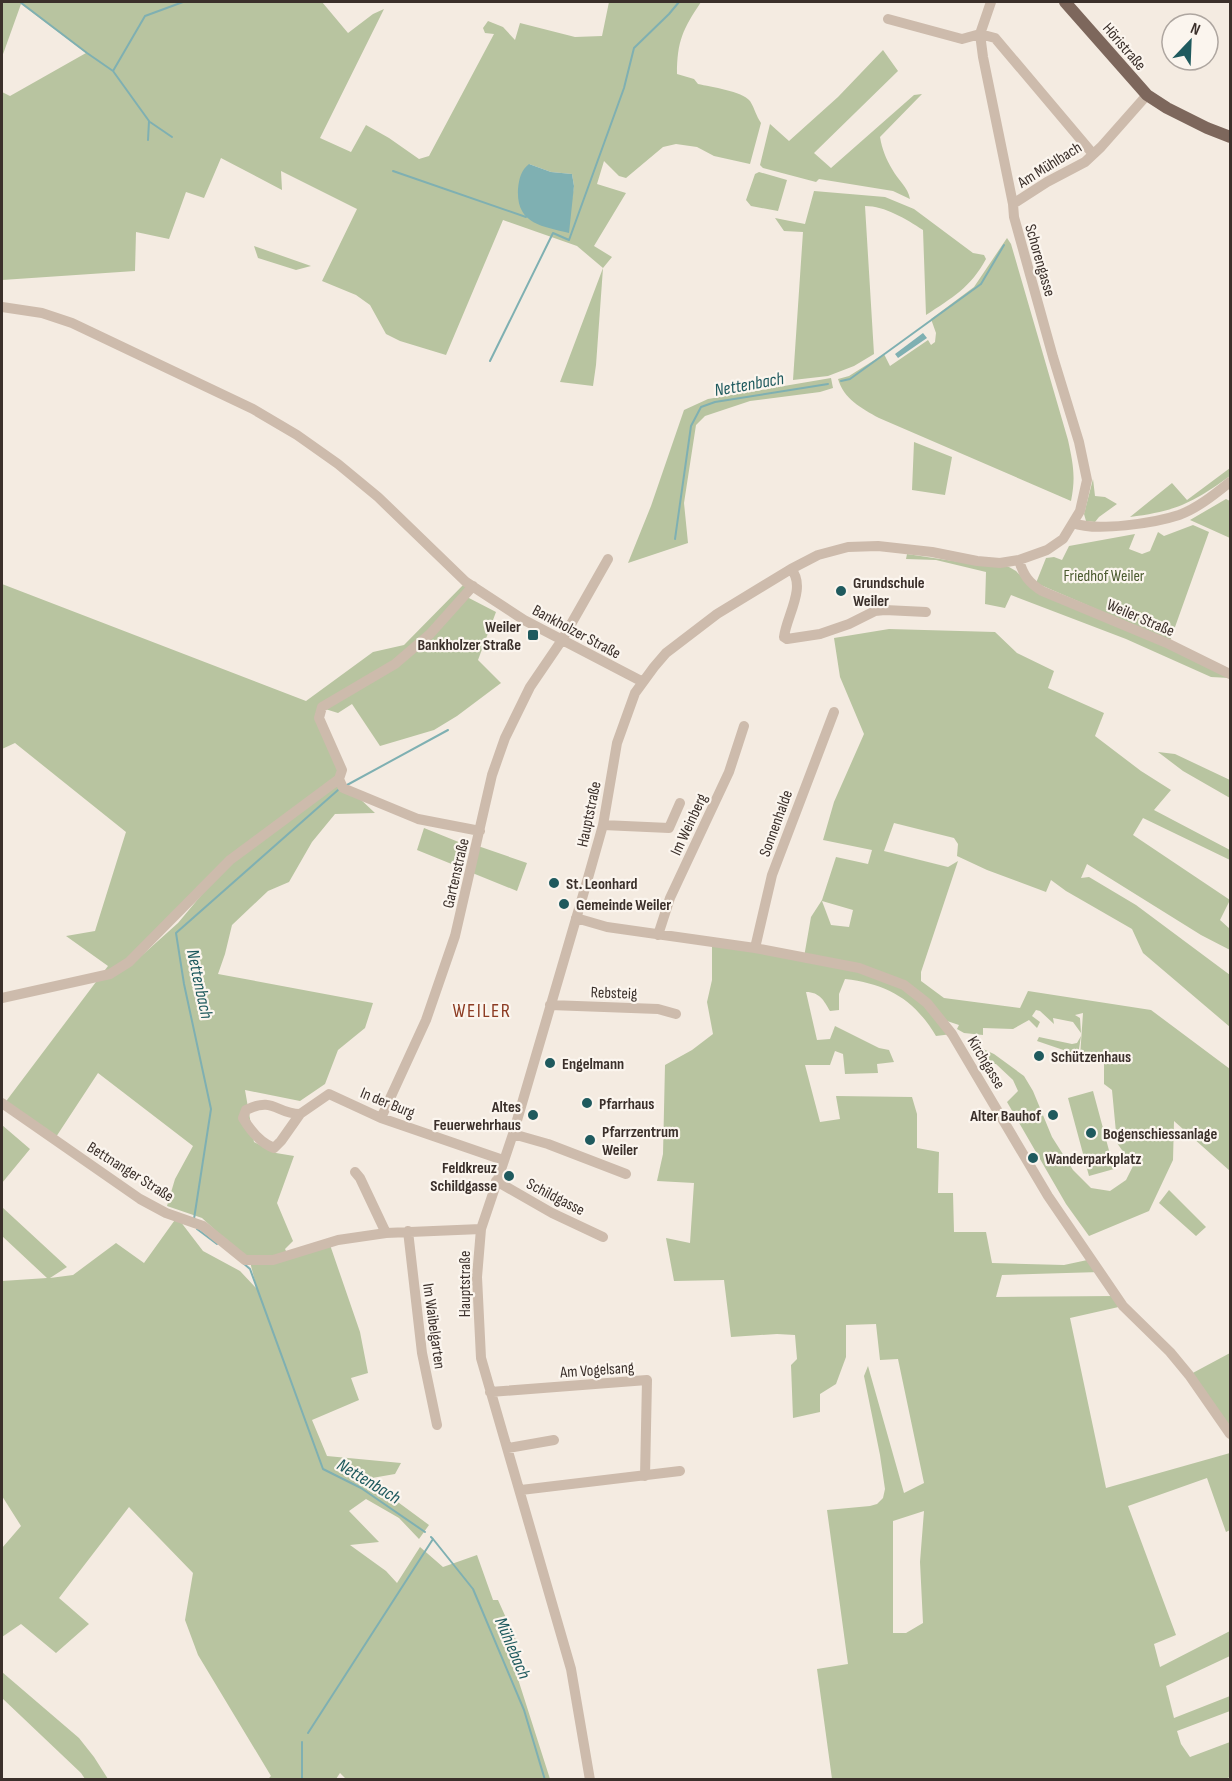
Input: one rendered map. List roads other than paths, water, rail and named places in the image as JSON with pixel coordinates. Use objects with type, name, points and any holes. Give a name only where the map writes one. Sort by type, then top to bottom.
[{"type":"main road","name":"Höristraße","points":[[1065,2],[1147,95],[1167,108],[1230,137]]},
{"type":"street","name":"Schorengasse","points":[[991,2],[980,34],[1014,217],[1079,442],[1087,480],[1080,511],[1073,523]]},
{"type":"street","points":[[888,19],[962,39],[980,34],[995,38],[1093,154]]},
{"type":"street","name":"Am Mühlbach","points":[[1013,204],[1047,182],[1085,162],[1147,95]]},
{"type":"street","name":"Bankholzer Straße","points":[[2,307],[42,313],[72,323],[253,409],[297,435],[338,464],[378,497],[466,582],[562,640],[643,682]]},
{"type":"street","points":[[1073,523],[1084,527],[1103,526],[1149,522],[1172,517],[1205,501],[1230,482]]},
{"type":"street","name":"Hauptstraße","points":[[590,1779],[571,1668],[481,1358],[477,1277],[480,1229],[513,1134],[603,825],[617,743],[633,698],[666,653],[717,615],[791,568],[818,555],[848,547],[878,546],[1000,563],[1019,560],[1047,550],[1063,538],[1073,523]]},
{"type":"street","name":"Gartenstraße","points":[[381,1118],[426,1020],[441,981],[455,936],[492,775],[505,738],[530,687],[562,640],[608,559]]},
{"type":"street","name":"Weiler Straße","points":[[1019,560],[1031,585],[1041,591],[1169,644],[1230,674]]},
{"type":"street","points":[[791,568],[797,582],[795,602],[784,638],[820,634],[849,624],[875,611],[926,612]]},
{"type":"street","points":[[2,998],[82,982],[110,974],[129,962],[230,860],[339,779],[342,770],[319,718],[322,707],[395,664],[430,634],[473,586]]},
{"type":"street","name":"Sonnenhalde","points":[[755,948],[772,875],[834,712]]},
{"type":"street","name":"Im Weinberg","points":[[658,935],[670,898],[729,772],[744,726]]},
{"type":"street","points":[[339,779],[343,788],[418,819],[480,831]]},
{"type":"street","points":[[603,825],[669,828],[680,803]]},
{"type":"street","name":"Kirchgasse","points":[[576,918],[607,927],[755,948],[859,968],[904,985],[927,1003],[952,1034],[1047,1196],[1123,1306],[1170,1352],[1230,1434]]},
{"type":"street","name":"Rebsteig","points":[[550,1005],[658,1009],[676,1014]]},
{"type":"street","name":"In der Burg","points":[[300,1114],[291,1114],[269,1104],[246,1110],[243,1118],[265,1144],[274,1148],[300,1114],[329,1095],[381,1118],[503,1160]]},
{"type":"street","name":"Bettnanger Straße","points":[[2,1103],[140,1199],[166,1213],[197,1224],[245,1260],[273,1260],[338,1240],[386,1233],[480,1229]]},
{"type":"street","points":[[513,1134],[548,1144],[626,1174]]},
{"type":"street","points":[[355,1172],[386,1233]]},
{"type":"street","name":"Schildgasse","points":[[496,1181],[552,1213],[603,1237]]},
{"type":"street","name":"Im Waibelgarten","points":[[408,1231],[422,1353],[437,1425]]},
{"type":"street","name":"Am Vogelsang","points":[[490,1392],[647,1380],[645,1476]]},
{"type":"street","points":[[508,1448],[554,1440]]},
{"type":"street","points":[[521,1490],[680,1472]]},
{"type":"water","points":[[529,164],[551,172],[572,174],[574,186],[569,233],[533,222],[521,210],[519,182],[522,172]]},
{"type":"water","points":[[923,333],[927,338],[898,358],[895,354]]},
{"type":"waterway","points":[[20,2],[113,71],[145,16],[183,2]]},
{"type":"waterway","points":[[490,361],[553,233],[569,240],[624,88],[634,48],[679,2]]},
{"type":"waterway","points":[[113,71],[149,121],[148,140]]},
{"type":"waterway","points":[[150,122],[172,137]]},
{"type":"waterway","points":[[393,171],[526,217]]},
{"type":"waterway","name":"Nettenbach","points":[[841,381],[850,379],[981,284],[1004,245]]},
{"type":"waterway","name":"Nettenbach","points":[[675,539],[691,426],[701,407],[715,402],[828,384]]},
{"type":"waterway","name":"Nettenbach","points":[[347,785],[448,730]]},
{"type":"waterway","name":"Nettenbach","points":[[194,1219],[211,1109],[184,984],[176,933],[338,790]]},
{"type":"waterway","name":"Nettenbach","points":[[197,1229],[217,1244]]},
{"type":"waterway","name":"Nettenbach","points":[[243,1263],[250,1269],[323,1469],[361,1488],[425,1532]]},
{"type":"waterway","name":"Nettenbach","points":[[308,1733],[433,1539],[431,1537]]},
{"type":"waterway","name":"Mühlebach","points":[[433,1539],[473,1589],[524,1710],[545,1780]]},
{"type":"waterway","name":"Nettenbach","points":[[302,1742],[302,1780]]},
{"type":"place","name":"Grundschule Weiler","points":[[841,591]]},
{"type":"place","name":"Weiler Bankholzer Straße","points":[[533,635]]},
{"type":"place","name":"St. Leonhard","points":[[554,883]]},
{"type":"place","name":"Gemeinde Weiler","points":[[564,904]]},
{"type":"place","name":"Schützenhaus","points":[[1039,1056]]},
{"type":"place","name":"Engelmann","points":[[550,1063]]},
{"type":"place","name":"Pfarrhaus","points":[[587,1103]]},
{"type":"place","name":"Altes Feuerwehrhaus","points":[[533,1115]]},
{"type":"place","name":"Alter Bauhof","points":[[1053,1115]]},
{"type":"place","name":"Bogenschiessanlage","points":[[1091,1133]]},
{"type":"place","name":"Pfarrzentrum Weiler","points":[[590,1140]]},
{"type":"place","name":"Wanderparkplatz","points":[[1033,1158]]},
{"type":"place","name":"Feldkreuz Schildgasse","points":[[509,1176]]},
{"type":"district","name":"WEILER","points":[[482,1010]]},
{"type":"park label","name":"Friedhof Weiler","points":[[1104,575]]}]
